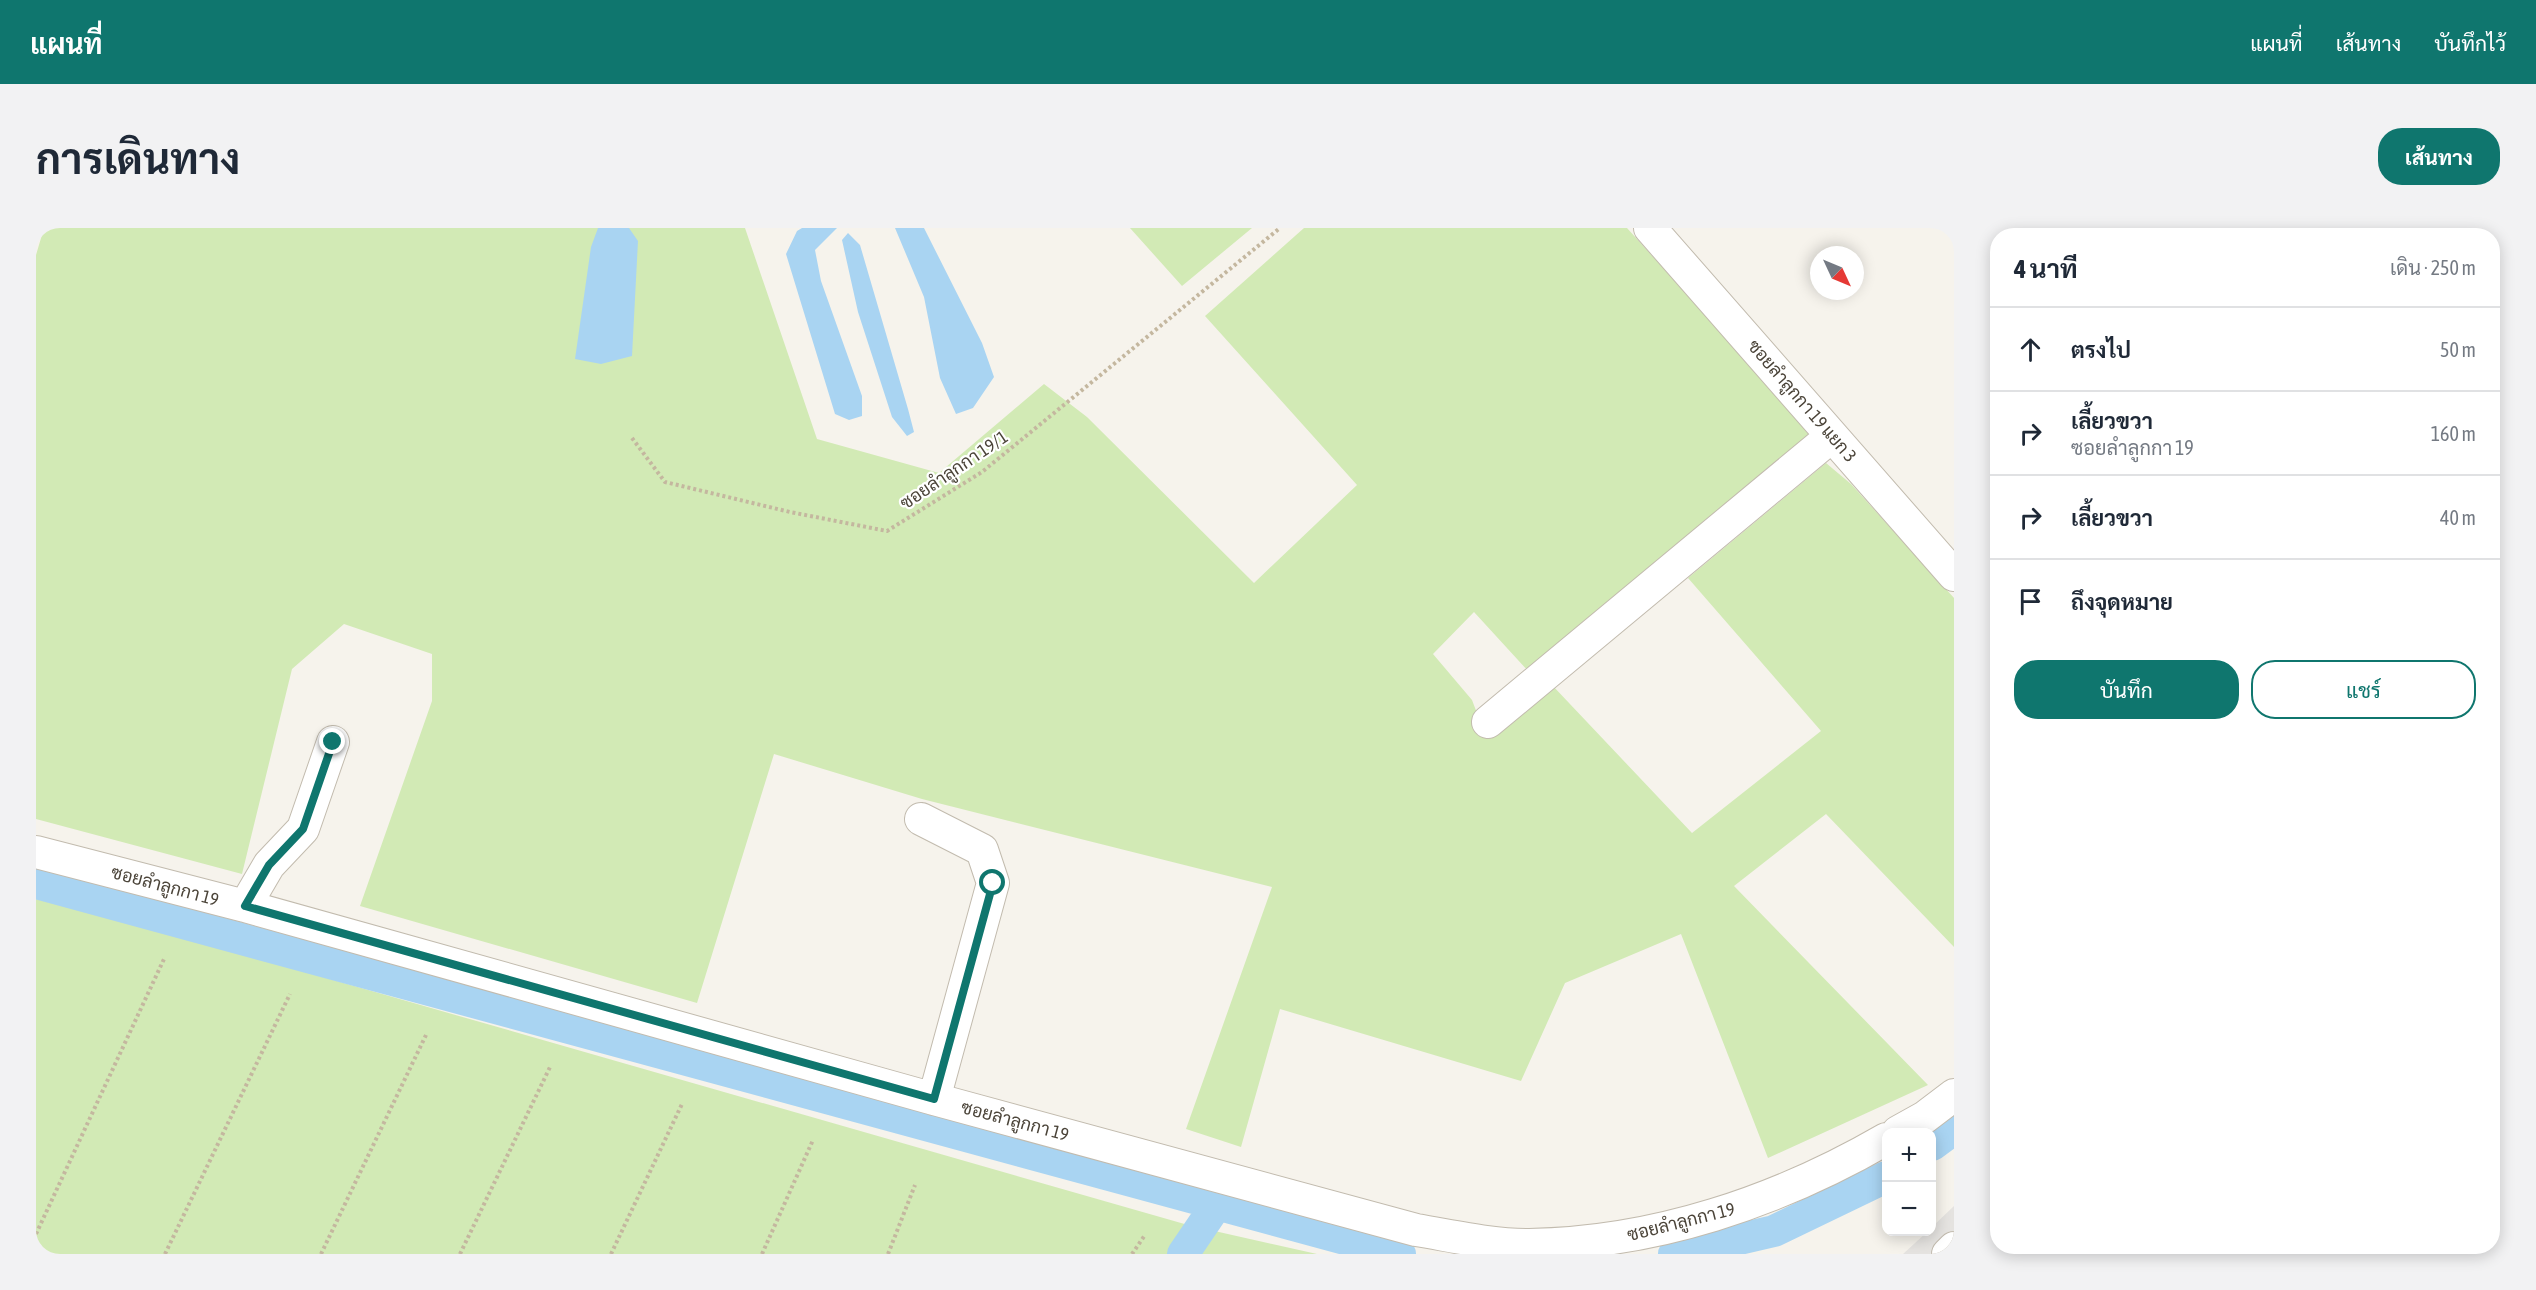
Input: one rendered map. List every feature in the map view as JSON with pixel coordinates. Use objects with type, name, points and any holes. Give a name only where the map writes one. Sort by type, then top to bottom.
[{"type":"street","name":"ซอยลำลูกกา 19 แยก 3","points":[[1650,228],[1954,575]]},
{"type":"street","points":[[1488,722],[1832,436]]},
{"type":"street","points":[[245,906],[269,865],[303,829],[333,742]]},
{"type":"street","points":[[921,819],[982,850],[993,883],[934,1099]]},
{"type":"street","name":"ซอยลำลูกกา 19","points":[[36,852],[245,906],[934,1099],[1416,1230],[1526,1245],[1589,1242],[1660,1245],[1738,1208],[1805,1180],[1882,1142]]},
{"type":"street","points":[[1905,1128],[1925,1117],[1954,1095]]},
{"type":"street","points":[[1948,1254],[1954,1248]]},
{"type":"path","name":"ซอยลำลูกกา 19/1","points":[[633,438],[664,482],[790,512],[887,531],[982,472],[1280,228]]},
{"type":"path","points":[[36,1234],[164,959]]},
{"type":"path","points":[[165,1254],[290,994]]},
{"type":"path","points":[[321,1254],[426,1035]]},
{"type":"path","points":[[460,1254],[551,1065]]},
{"type":"path","points":[[611,1254],[682,1104]]},
{"type":"path","points":[[762,1254],[813,1140]]},
{"type":"path","points":[[888,1254],[915,1185]]},
{"type":"path","points":[[1132,1254],[1145,1235]]},
{"type":"green space","points":[[44,228],[745,228],[817,439],[939,473],[1044,384],[1087,417],[1254,583],[1357,485],[1205,316],[1304,228],[1627,228],[1815,436],[1529,672],[1474,612],[1433,654],[1472,700],[1480,721],[1552,685],[1692,833],[1821,731],[1688,578],[1826,463],[1851,484],[1954,598],[1954,947],[1826,814],[1734,886],[1928,1085],[1768,1158],[1681,934],[1565,983],[1521,1081],[1280,1009],[1241,1147],[1186,1129],[1272,887],[922,799],[774,754],[697,1003],[360,906],[432,701],[432,654],[344,624],[292,669],[242,874],[36,819],[36,255]]},
{"type":"green space","points":[[1130,228],[1252,228],[1182,286]]},
{"type":"green space","points":[[36,899],[173,934],[1188,1225],[1317,1254],[36,1254]]},
{"type":"shaded area","points":[[1954,1206],[1954,1254],[1903,1254],[1923,1236],[1936,1236],[1936,1223]]},
{"type":"water","points":[[598,228],[629,228],[638,241],[632,356],[601,364],[575,359],[591,247]]},
{"type":"water","points":[[802,228],[837,228],[815,250],[821,281],[862,396],[862,416],[849,420],[835,414],[786,254],[797,231]]},
{"type":"water","points":[[895,228],[924,228],[982,343],[994,377],[973,408],[956,414],[940,378],[924,297]]},
{"type":"water","points":[[848,233],[860,245],[908,409],[914,432],[907,436],[892,417],[858,312],[842,240]]},
{"type":"waterway","points":[[36,883],[1400,1254]]},
{"type":"waterway","points":[[1936,1142],[1954,1129]]},
{"type":"waterway","points":[[1674,1254],[1774,1231],[1882,1179]]},
{"type":"waterway","points":[[1183,1254],[1217,1204]]},
{"type":"route","points":[[333,742],[303,829],[269,865],[245,906],[934,1099],[993,883]]}]
